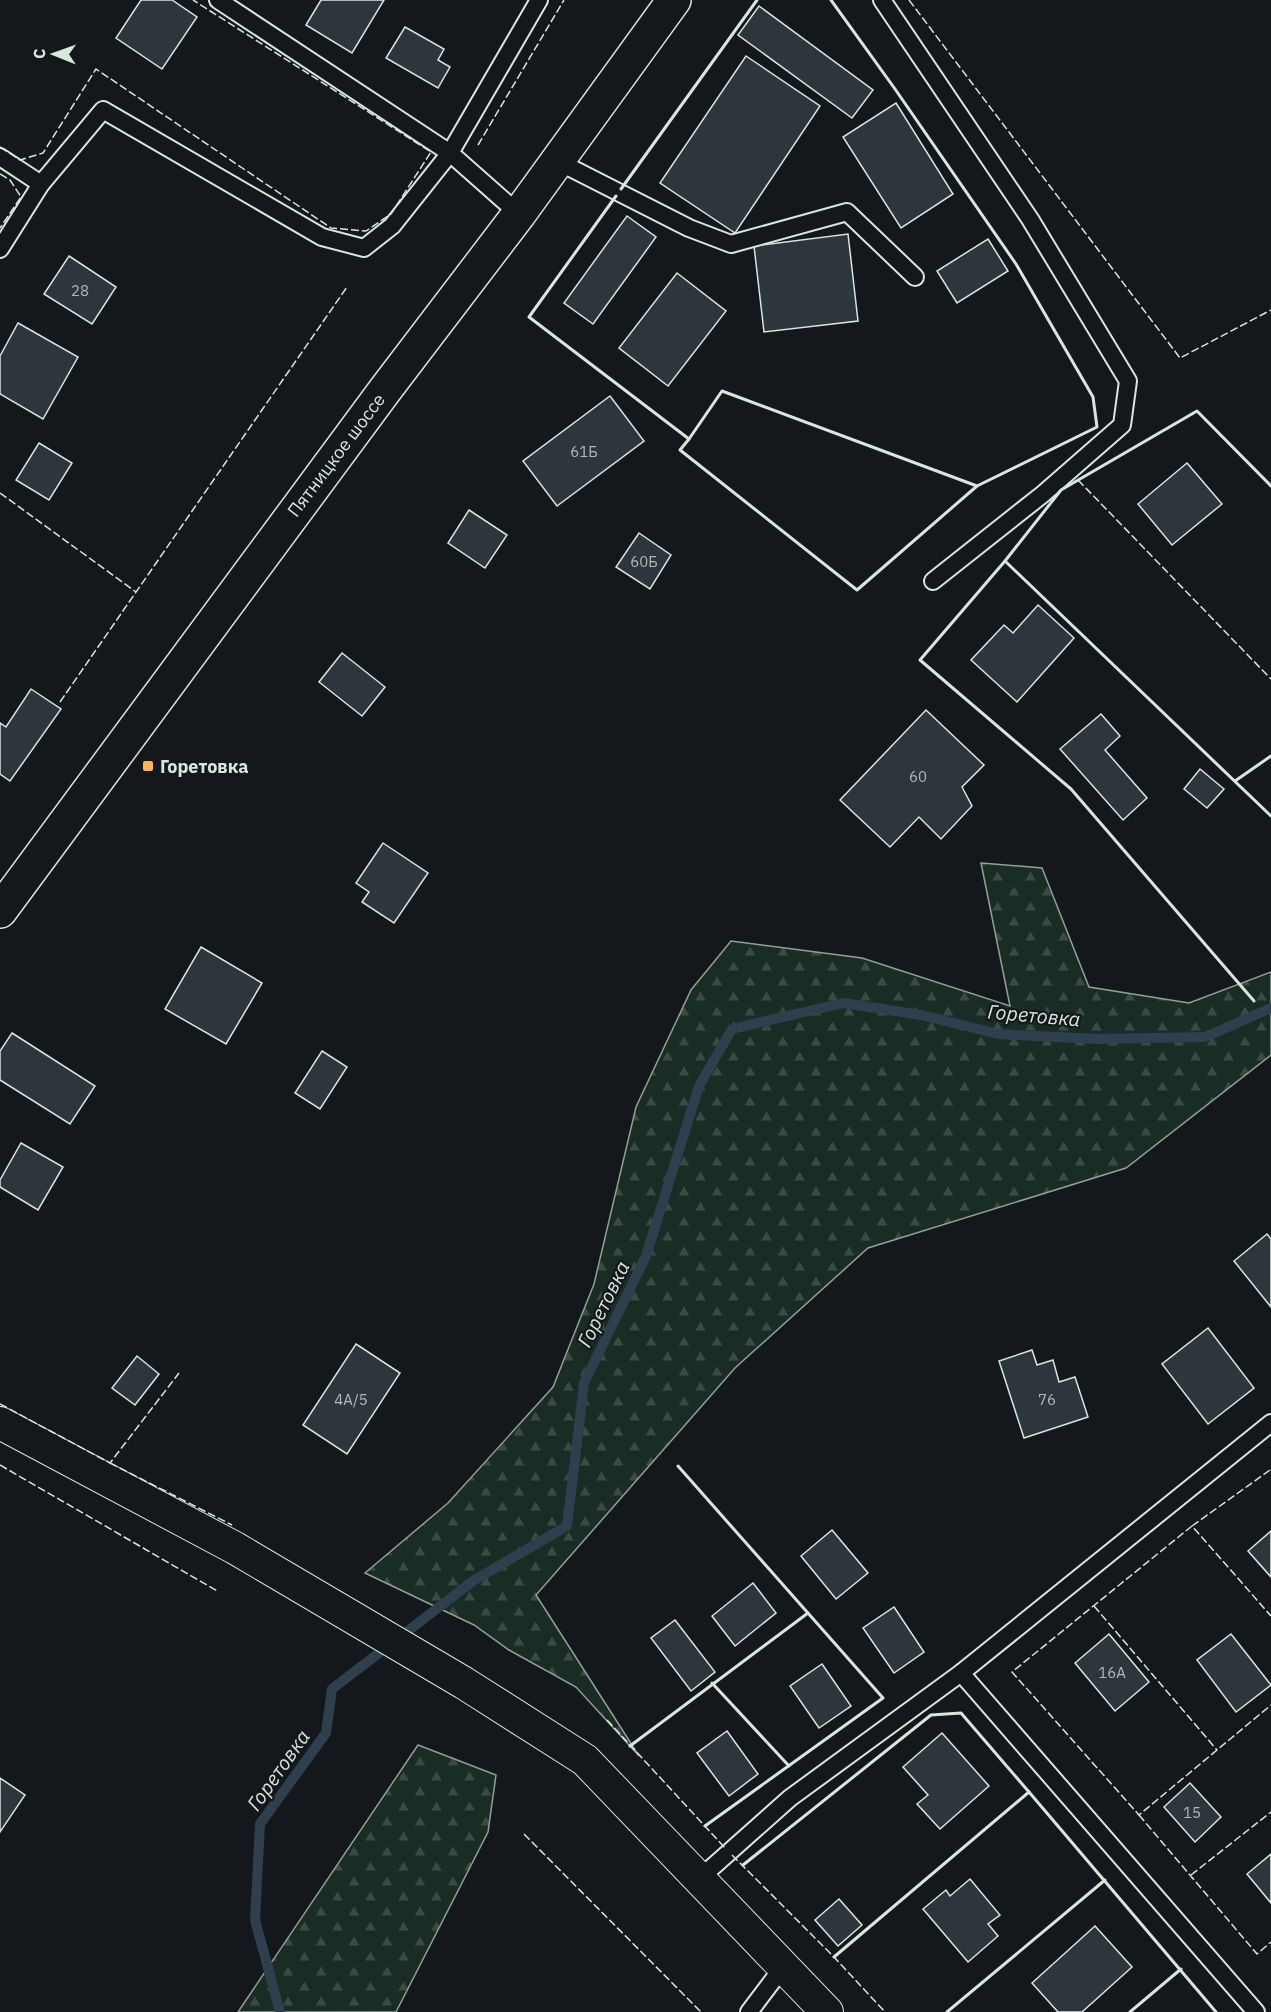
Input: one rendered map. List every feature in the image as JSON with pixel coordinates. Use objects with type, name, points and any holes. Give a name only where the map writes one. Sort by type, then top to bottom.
[{"type":"main road","name":"Пятницкое шоссе","points":[[0,911],[385,390],[519,214],[674,0]]},
{"type":"street","points":[[0,1423],[235,1548],[454,1677],[585,1760],[827,2012]]},
{"type":"lane","points":[[218,0],[450,153],[519,214]]},
{"type":"lane","points":[[0,249],[41,184],[103,110],[322,237],[364,248],[392,226],[450,153],[538,0]]},
{"type":"lane","points":[[882,0],[1030,219],[1128,381],[1122,425],[1043,494],[933,581]]},
{"type":"lane","points":[[0,157],[41,184]]},
{"type":"lane","points":[[557,161],[689,228],[731,244],[847,212],[915,277]]},
{"type":"lane","points":[[699,1879],[790,1798],[961,1673],[1271,1423]]},
{"type":"lane","points":[[961,1673],[1256,2012]]},
{"type":"lane","points":[[749,2012],[783,1967]]},
{"type":"green space","points":[[981,863],[1042,868],[1089,987],[1189,1003],[1271,972],[1271,1055],[1126,1168],[868,1248],[735,1368],[536,1595],[639,1756],[576,1687],[509,1650],[474,1625],[365,1573],[448,1503],[553,1387],[594,1284],[636,1107],[691,990],[731,941],[862,958],[1010,1006]]},
{"type":"green space","points":[[418,1745],[496,1775],[488,1832],[396,2012],[238,2012]]},
{"type":"building","points":[[141,0],[172,0],[197,17],[162,69],[116,38]]},
{"type":"building","points":[[321,0],[384,0],[352,53],[306,25]]},
{"type":"building","points":[[759,6],[873,90],[852,118],[738,35]]},
{"type":"building","points":[[405,27],[444,49],[438,60],[450,67],[438,88],[386,58]]},
{"type":"building","points":[[746,56],[820,106],[735,233],[660,183]]},
{"type":"building","points":[[896,103],[953,194],[901,228],[843,137]]},
{"type":"building","points":[[627,216],[656,237],[593,324],[564,303]]},
{"type":"building","points":[[848,234],[858,321],[764,332],[754,246]]},
{"type":"building","points":[[988,239],[1008,271],[957,303],[937,271]]},
{"type":"building","points":[[69,256],[116,287],[92,324],[44,294]]},
{"type":"building","points":[[677,273],[726,311],[668,386],[619,348]]},
{"type":"building","points":[[18,323],[78,357],[43,419],[0,394],[0,356]]},
{"type":"building","points":[[610,396],[644,441],[557,506],[523,461]]},
{"type":"building","points":[[39,443],[72,463],[49,500],[16,480]]},
{"type":"building","points":[[1187,463],[1222,504],[1172,545],[1138,504]]},
{"type":"building","points":[[469,510],[507,535],[485,568],[448,543]]},
{"type":"building","points":[[639,533],[671,555],[650,589],[616,567]]},
{"type":"building","points":[[1038,605],[1074,638],[1017,702],[971,660],[1004,625],[1013,633]]},
{"type":"building","points":[[342,653],[385,687],[362,716],[319,682]]},
{"type":"building","points":[[31,689],[61,709],[10,781],[0,774],[0,723],[6,727]]},
{"type":"building","points":[[926,710],[984,765],[962,787],[972,806],[941,839],[919,817],[890,847],[840,800]]},
{"type":"building","points":[[1101,714],[1120,736],[1105,750],[1147,798],[1123,820],[1060,749]]},
{"type":"building","points":[[1200,769],[1224,789],[1207,808],[1184,789]]},
{"type":"building","points":[[383,843],[428,873],[394,923],[362,902],[369,892],[356,883]]},
{"type":"building","points":[[201,947],[262,983],[226,1044],[165,1009]]},
{"type":"building","points":[[12,1033],[95,1086],[70,1124],[0,1080],[0,1051]]},
{"type":"building","points":[[322,1051],[347,1067],[320,1109],[295,1093]]},
{"type":"building","points":[[21,1143],[63,1167],[38,1210],[0,1187],[0,1180]]},
{"type":"building","points":[[1267,1234],[1271,1239],[1271,1307],[1234,1261]]},
{"type":"building","points":[[1208,1328],[1254,1388],[1208,1424],[1162,1364]]},
{"type":"building","points":[[356,1344],[400,1373],[347,1454],[303,1425]]},
{"type":"building","points":[[1032,1350],[1037,1365],[1053,1360],[1059,1382],[1075,1377],[1088,1417],[1024,1438],[999,1361]]},
{"type":"building","points":[[137,1356],[159,1374],[135,1405],[112,1388]]},
{"type":"building","points":[[832,1530],[868,1573],[836,1599],[801,1556]]},
{"type":"building","points":[[1271,1531],[1271,1577],[1248,1551]]},
{"type":"building","points":[[753,1583],[776,1613],[735,1646],[712,1616]]},
{"type":"building","points":[[894,1607],[924,1652],[894,1673],[863,1628]]},
{"type":"building","points":[[675,1620],[715,1672],[691,1691],[651,1638]]},
{"type":"building","points":[[1109,1634],[1149,1682],[1115,1711],[1075,1663]]},
{"type":"building","points":[[1231,1634],[1271,1685],[1236,1712],[1197,1660]]},
{"type":"building","points":[[822,1664],[851,1706],[819,1728],[790,1686]]},
{"type":"building","points":[[727,1731],[758,1774],[729,1796],[697,1753]]},
{"type":"building","points":[[942,1733],[989,1786],[940,1829],[917,1804],[928,1795],[903,1767]]},
{"type":"building","points":[[0,1778],[25,1795],[0,1832]]},
{"type":"building","points":[[1190,1783],[1221,1817],[1195,1842],[1164,1807]]},
{"type":"building","points":[[1271,1854],[1271,1903],[1247,1874]]},
{"type":"building","points":[[970,1879],[1000,1915],[988,1924],[998,1936],[968,1962],[923,1909],[946,1890],[950,1896]]},
{"type":"building","points":[[839,1899],[862,1925],[838,1946],[815,1920]]},
{"type":"building","points":[[1095,1926],[1132,1967],[1082,2012],[1058,2012],[1032,1983]]},
{"type":"waterway","name":"Горетовка","points":[[280,2012],[255,1920],[260,1824],[326,1733],[332,1689],[473,1581],[567,1526],[584,1383],[646,1256],[699,1086],[732,1029],[843,1003],[921,1015],[998,1034],[1098,1039],[1205,1037],[1271,1008]]},
{"type":"fence","points":[[0,147],[20,160],[43,153],[96,69],[331,228],[366,231],[391,214],[431,152],[193,0]]},
{"type":"fence","points":[[478,145],[564,0]]},
{"type":"fence","points":[[909,0],[1180,358],[1271,310]]},
{"type":"fence","points":[[0,174],[10,180],[21,197],[0,228]]},
{"type":"fence","points":[[60,702],[347,287]]},
{"type":"fence","points":[[1078,480],[1271,679]]},
{"type":"fence","points":[[0,493],[136,592]]},
{"type":"fence","points":[[0,1404],[110,1463],[179,1373]]},
{"type":"fence","points":[[110,1463],[232,1525]]},
{"type":"fence","points":[[0,1465],[219,1592]]},
{"type":"fence","points":[[1270,1470],[1192,1526],[1271,1616]]},
{"type":"fence","points":[[1192,1526],[1012,1672],[1139,1815],[1271,1705]]},
{"type":"fence","points":[[1094,1606],[1217,1750]]},
{"type":"fence","points":[[607,1720],[726,1849]]},
{"type":"fence","points":[[1191,1875],[1271,1812]]},
{"type":"fence","points":[[1139,1815],[1257,1954],[1271,1942]]},
{"type":"fence","points":[[524,1834],[701,2012]]},
{"type":"fence","points":[[732,1855],[834,1957],[885,2012]]},
{"type":"wall","points":[[621,189],[757,0]]},
{"type":"wall","points":[[616,196],[529,317],[689,439],[680,450],[857,590],[977,486],[1097,427],[1093,397],[1016,264],[831,0]]},
{"type":"wall","points":[[689,439],[722,391],[977,486]]},
{"type":"wall","points":[[1005,561],[1061,490],[1197,411],[1271,486]]},
{"type":"wall","points":[[1254,1001],[1071,789],[920,660],[1005,561],[1271,816]]},
{"type":"wall","points":[[1235,781],[1271,756]]},
{"type":"wall","points":[[678,1466],[883,1698],[705,1826]]},
{"type":"wall","points":[[630,1746],[808,1613]]},
{"type":"wall","points":[[712,1683],[789,1766]]},
{"type":"wall","points":[[743,1865],[931,1715],[961,1713],[1029,1792]]},
{"type":"wall","points":[[834,1957],[1029,1792],[1216,2012]]},
{"type":"wall","points":[[947,2012],[1105,1880]]},
{"type":"wall","points":[[1130,2012],[1181,1969]]},
{"type":"place","name":"Горетовка","points":[[148,766]]}]
